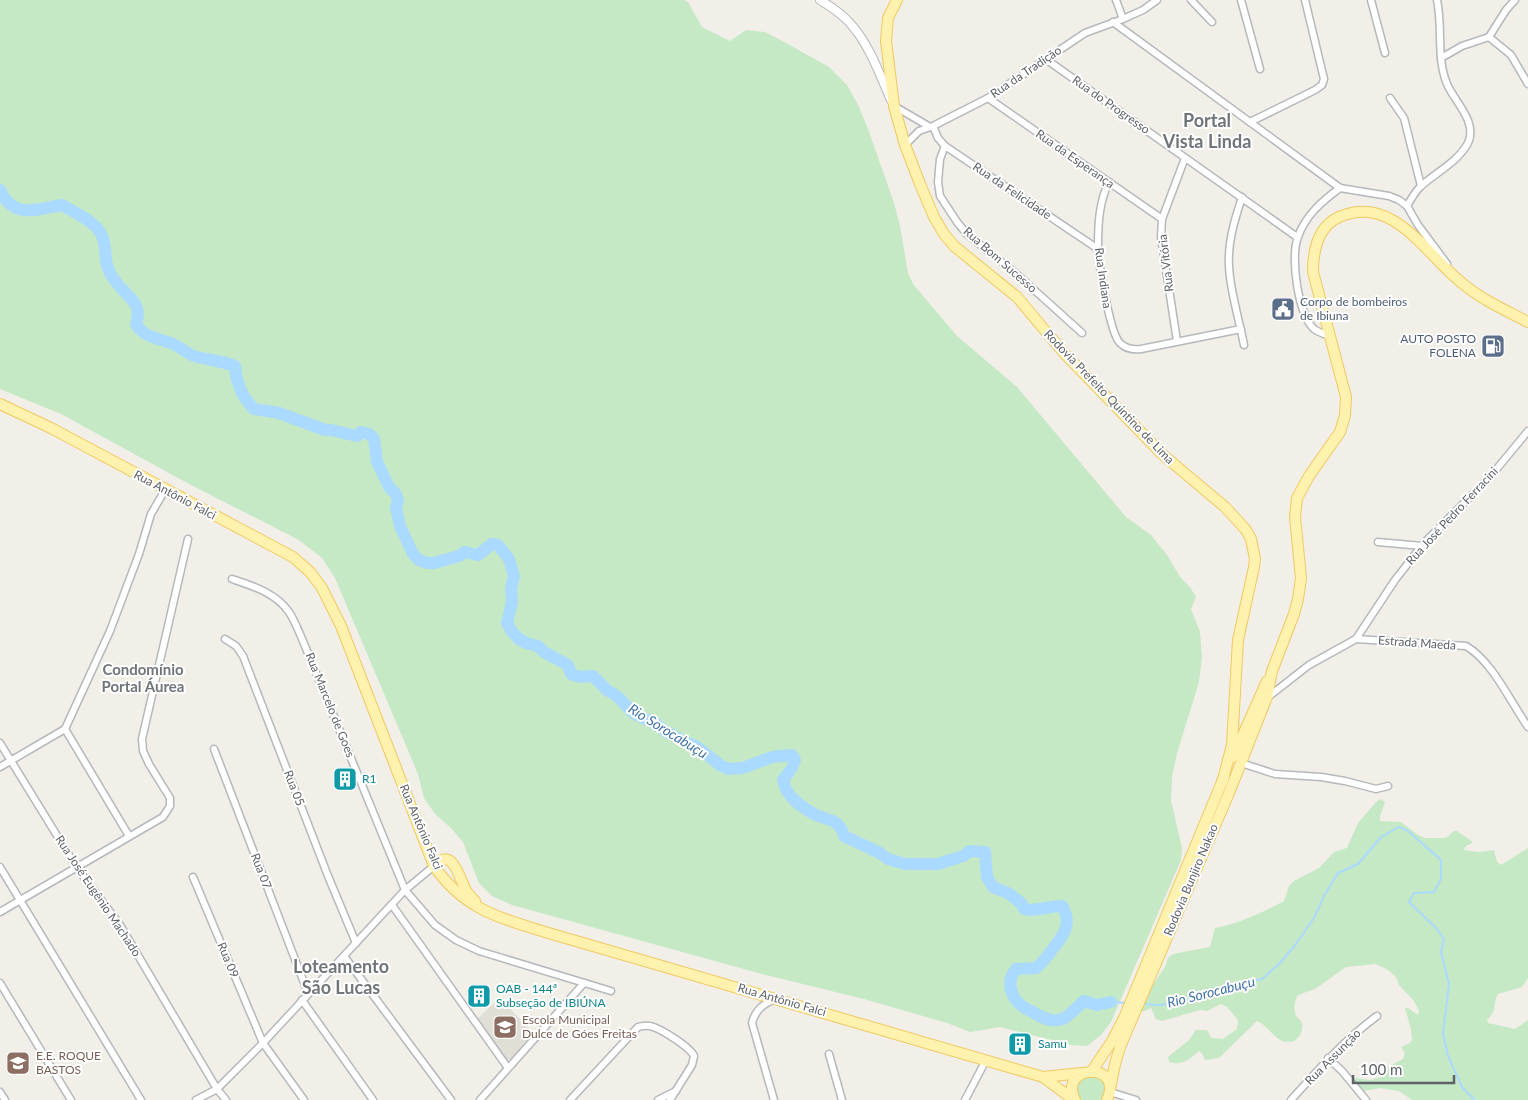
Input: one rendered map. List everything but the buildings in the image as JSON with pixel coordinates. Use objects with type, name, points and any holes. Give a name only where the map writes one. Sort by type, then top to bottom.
[{"type":"main road","name":"Rodovia Prefeito Quintino de Lima","points":[[897,0],[888,18],[886,41],[894,106],[905,145],[934,217],[944,234],[954,246],[1017,297],[1064,353],[1162,454],[1225,507],[1246,530],[1251,539],[1255,560],[1238,640],[1232,745],[1222,783]]},
{"type":"main road","name":"Rodovia Bunjiro Nakao","points":[[1074,1100],[1072,1089],[1074,1082],[1087,1072],[1112,1041],[1124,1018],[1222,783],[1272,671],[1294,614],[1300,585],[1299,550],[1295,517],[1298,498],[1309,476],[1340,432],[1345,415],[1346,397],[1328,335],[1313,272],[1313,256],[1316,243],[1323,230],[1334,219],[1346,214],[1370,211],[1380,214],[1391,219],[1416,239],[1459,282],[1480,298],[1528,322]]},
{"type":"main road","name":"Rua Antônio Falci","points":[[0,404],[51,428],[293,557],[310,572],[341,626],[434,866],[443,879],[469,903],[492,915],[545,932],[1043,1077],[1074,1100]]},
{"type":"main road","name":"Rodovia Bunjiro Nakao","points":[[1109,1094],[1120,1047],[1241,763],[1267,698],[1272,671]]},
{"type":"main road","points":[[1219,814],[1234,773],[1240,742],[1234,708]]},
{"type":"main road","points":[[434,866],[439,861],[450,860],[455,866],[466,891],[478,905],[492,915]]},
{"type":"main road","points":[[1087,1072],[1099,1072],[1105,1076],[1109,1082],[1109,1094]]},
{"type":"main road","name":"Rua Antônio Falci","points":[[1043,1077],[1087,1072]]},
{"type":"street","points":[[820,0],[847,20],[857,32],[868,49],[894,106],[932,126]]},
{"type":"street","points":[[1116,0],[1123,19]]},
{"type":"street","name":"Rua da Tradição","points":[[905,145],[919,131],[988,98],[1085,33],[1143,10],[1157,0]]},
{"type":"street","points":[[1191,0],[1212,22]]},
{"type":"street","points":[[1241,0],[1260,69]]},
{"type":"street","points":[[1250,122],[1322,85],[1324,79],[1305,0]]},
{"type":"street","points":[[1371,0],[1385,53]]},
{"type":"street","points":[[1407,206],[1421,186],[1461,152],[1471,135],[1466,115],[1447,85],[1442,68],[1437,0]]},
{"type":"street","points":[[1441,58],[1462,46],[1489,37],[1506,10],[1515,0]]},
{"type":"street","points":[[1113,22],[1340,188],[1389,196],[1407,206],[1418,225],[1459,282]]},
{"type":"street","points":[[1489,37],[1511,55],[1528,84]]},
{"type":"street","name":"Rua do Progresso","points":[[1047,60],[1297,238]]},
{"type":"street","name":"Rua da Esperança","points":[[988,98],[1162,219]]},
{"type":"street","points":[[1390,98],[1404,118],[1421,186]]},
{"type":"street","name":"Rua da Felicidade","points":[[932,126],[938,138],[945,146],[1098,248]]},
{"type":"street","name":"Rua Bom Sucesso","points":[[945,146],[940,159],[938,182],[940,196],[957,222],[967,234],[1021,278],[1082,333]]},
{"type":"street","name":"Rua Vitória","points":[[1177,341],[1161,237],[1162,219],[1185,158]]},
{"type":"street","name":"Rua Indiana","points":[[1109,182],[1102,202],[1098,248],[1114,334],[1120,344],[1130,350],[1177,341]]},
{"type":"street","points":[[1328,335],[1314,329],[1307,320],[1302,307],[1295,257],[1297,238],[1308,218],[1325,199],[1340,188]]},
{"type":"street","points":[[1242,197],[1231,233],[1228,256],[1244,345]]},
{"type":"street","points":[[1177,341],[1241,329]]},
{"type":"street","name":"Rua José Pedro Ferracini","points":[[1267,698],[1309,665],[1356,639],[1396,580],[1422,546],[1490,477],[1528,431]]},
{"type":"street","points":[[0,767],[64,730],[110,631],[139,554],[151,514],[165,490]]},
{"type":"street","points":[[0,912],[163,817],[170,806],[170,798],[143,751],[142,739],[188,539]]},
{"type":"street","points":[[1378,542],[1422,546]]},
{"type":"street","name":"Rua Marcelo de Goes","points":[[232,579],[260,588],[278,600],[289,612],[303,641],[405,890],[435,925],[456,940],[479,951],[611,991]]},
{"type":"street","name":"Rua 05","points":[[225,639],[236,646],[243,656],[328,876],[356,943]]},
{"type":"street","name":"Estrada Maeda","points":[[1356,639],[1466,646],[1475,651],[1481,658],[1524,716],[1528,726]]},
{"type":"street","points":[[64,730],[129,836]]},
{"type":"street","name":"Rua José Eugênio Machado","points":[[0,743],[77,868],[120,925],[217,1089],[226,1100]]},
{"type":"street","name":"Rua 07","points":[[214,749],[308,993]]},
{"type":"street","points":[[1241,763],[1275,774],[1320,777],[1376,789],[1388,786]]},
{"type":"street","points":[[196,1100],[217,1089],[263,1044],[405,890],[434,866]]},
{"type":"street","points":[[0,867],[141,1100]]},
{"type":"street","name":"Rua 09","points":[[193,877],[263,1044],[304,1100]]},
{"type":"street","points":[[392,905],[508,1068]]},
{"type":"street","points":[[344,956],[451,1100]]},
{"type":"street","points":[[0,983],[71,1100]]},
{"type":"street","points":[[480,1100],[584,983]]},
{"type":"street","points":[[774,1100],[752,1023],[759,1008],[777,998]]},
{"type":"street","points":[[302,1000],[372,1100]]},
{"type":"street","name":"Rua Assunção","points":[[1291,1100],[1346,1040],[1377,1016]]},
{"type":"street","points":[[570,1100],[638,1027],[652,1026],[687,1048],[694,1056],[692,1065],[670,1100]]},
{"type":"street","points":[[829,1054],[842,1100]]},
{"type":"street","points":[[1328,1058],[1348,1077],[1366,1100]]},
{"type":"street","points":[[965,1100],[986,1060]]},
{"type":"street","points":[[658,1100],[676,1091]]},
{"type":"street","points":[[0,1092],[5,1100]]},
{"type":"street","points":[[1109,1094],[1136,1100]]},
{"type":"shaded area","name":"Escola Municipal Dulce de Góes Freitas","points":[[500,998],[535,1035],[514,1058],[507,1060],[477,1019]]},
{"type":"green space","points":[[0,0],[684,0],[688,2],[702,27],[730,41],[746,30],[765,32],[829,67],[847,85],[868,129],[894,203],[908,273],[913,284],[957,336],[1017,387],[1126,517],[1151,535],[1196,597],[1191,609],[1200,632],[1202,657],[1199,682],[1177,753],[1172,777],[1171,801],[1182,848],[1181,860],[1111,1022],[1101,1035],[1087,1046],[1072,1045],[1000,1027],[970,1032],[947,1023],[864,999],[762,974],[512,905],[492,896],[479,883],[463,842],[435,814],[424,798],[418,774],[335,578],[322,558],[299,540],[191,485],[61,414],[0,389]]},
{"type":"green space","points":[[1381,799],[1385,802],[1380,821],[1401,822],[1425,838],[1446,838],[1454,831],[1457,831],[1473,842],[1465,847],[1464,850],[1478,852],[1494,850],[1497,862],[1501,865],[1528,848],[1528,978],[1522,987],[1498,994],[1493,1013],[1487,1020],[1488,1023],[1515,1029],[1528,1020],[1528,1100],[1412,1100],[1399,1091],[1380,1088],[1363,1091],[1359,1089],[1354,1080],[1355,1078],[1370,1080],[1382,1077],[1384,1069],[1403,1059],[1405,1053],[1401,1047],[1412,1040],[1405,1008],[1418,1015],[1419,1011],[1414,1001],[1399,985],[1396,977],[1388,970],[1376,964],[1346,967],[1315,989],[1298,995],[1295,1009],[1297,1017],[1301,1020],[1302,1029],[1294,1041],[1283,1041],[1257,1021],[1219,1058],[1205,1060],[1199,1051],[1182,1063],[1169,1062],[1168,1057],[1189,1040],[1196,1030],[1207,1030],[1211,1038],[1223,1039],[1237,1029],[1238,1020],[1227,1007],[1221,1004],[1207,1011],[1200,1010],[1162,1021],[1156,1019],[1151,1008],[1139,1011],[1144,998],[1165,967],[1168,958],[1173,954],[1210,947],[1215,928],[1250,917],[1284,901],[1289,886],[1294,881],[1319,868],[1334,852],[1347,848],[1358,823],[1377,801]]},
{"type":"green space","points":[[1087,1075],[1100,1077],[1106,1086],[1102,1100],[1081,1100],[1078,1096],[1077,1084]]},
{"type":"waterway","name":"Rio Sorocabuçu","points":[[0,190],[12,206],[19,209],[35,210],[62,205],[97,228],[104,240],[107,267],[118,285],[135,304],[138,316],[136,324],[139,329],[148,335],[176,345],[194,356],[235,366],[240,389],[254,409],[279,413],[325,430],[357,436],[361,432],[369,434],[374,439],[377,462],[389,487],[396,494],[398,501],[396,508],[400,526],[413,554],[419,560],[434,563],[459,556],[465,552],[478,555],[492,544],[498,545],[509,559],[514,576],[511,589],[512,602],[507,623],[520,640],[538,646],[544,652],[568,665],[571,674],[580,677],[593,676],[633,713],[656,724],[683,741],[696,746],[728,769],[743,768],[772,757],[792,755],[795,760],[792,768],[783,780],[786,790],[792,798],[814,814],[836,823],[844,836],[880,853],[888,859],[905,864],[938,864],[963,856],[970,851],[985,852],[987,877],[993,887],[1008,893],[1021,903],[1024,909],[1033,910],[1062,906],[1067,917],[1064,933],[1041,963],[1036,968],[1016,969],[1013,974],[1010,984],[1012,994],[1018,1002],[1042,1017],[1055,1020],[1062,1019],[1084,1001],[1097,1005],[1111,1002]]},
{"type":"waterway","name":"Rio Sorocabuçu","points":[[1144,1004],[1160,1005],[1182,1002],[1200,993],[1224,986],[1262,979],[1279,964],[1296,944],[1314,918],[1325,894],[1338,873],[1358,864],[1381,837],[1399,827],[1408,831],[1441,860],[1441,879],[1434,892],[1414,893],[1409,902],[1436,928],[1444,939],[1441,952],[1449,984],[1443,1033],[1448,1056],[1462,1087],[1475,1100]]},
{"type":"waterway","name":"Rio Sorocabuçu","points":[[1111,1002],[1126,1003]]},
{"type":"place","name":"Corpo de bombeiros de Ibiuna","points":[[1283,309]]},
{"type":"place","name":"AUTO POSTO FOLENA","points":[[1493,346]]},
{"type":"place","name":"R1","points":[[345,779]]},
{"type":"place","name":"OAB - 144ª Subseção de IBIÚNA","points":[[479,996]]},
{"type":"place","name":"Escola Municipal Dulce de Góes Freitas","points":[[505,1027]]},
{"type":"place","name":"Samu","points":[[1020,1044]]},
{"type":"place","name":"E.E. ROQUE BASTOS","points":[[18,1063]]},
{"type":"district","name":"Portal Vista Linda","points":[[1207,131]]},
{"type":"district","name":"Condomínio Portal Áurea","points":[[143,678]]},
{"type":"district","name":"Loteamento São Lucas","points":[[341,978]]}]
